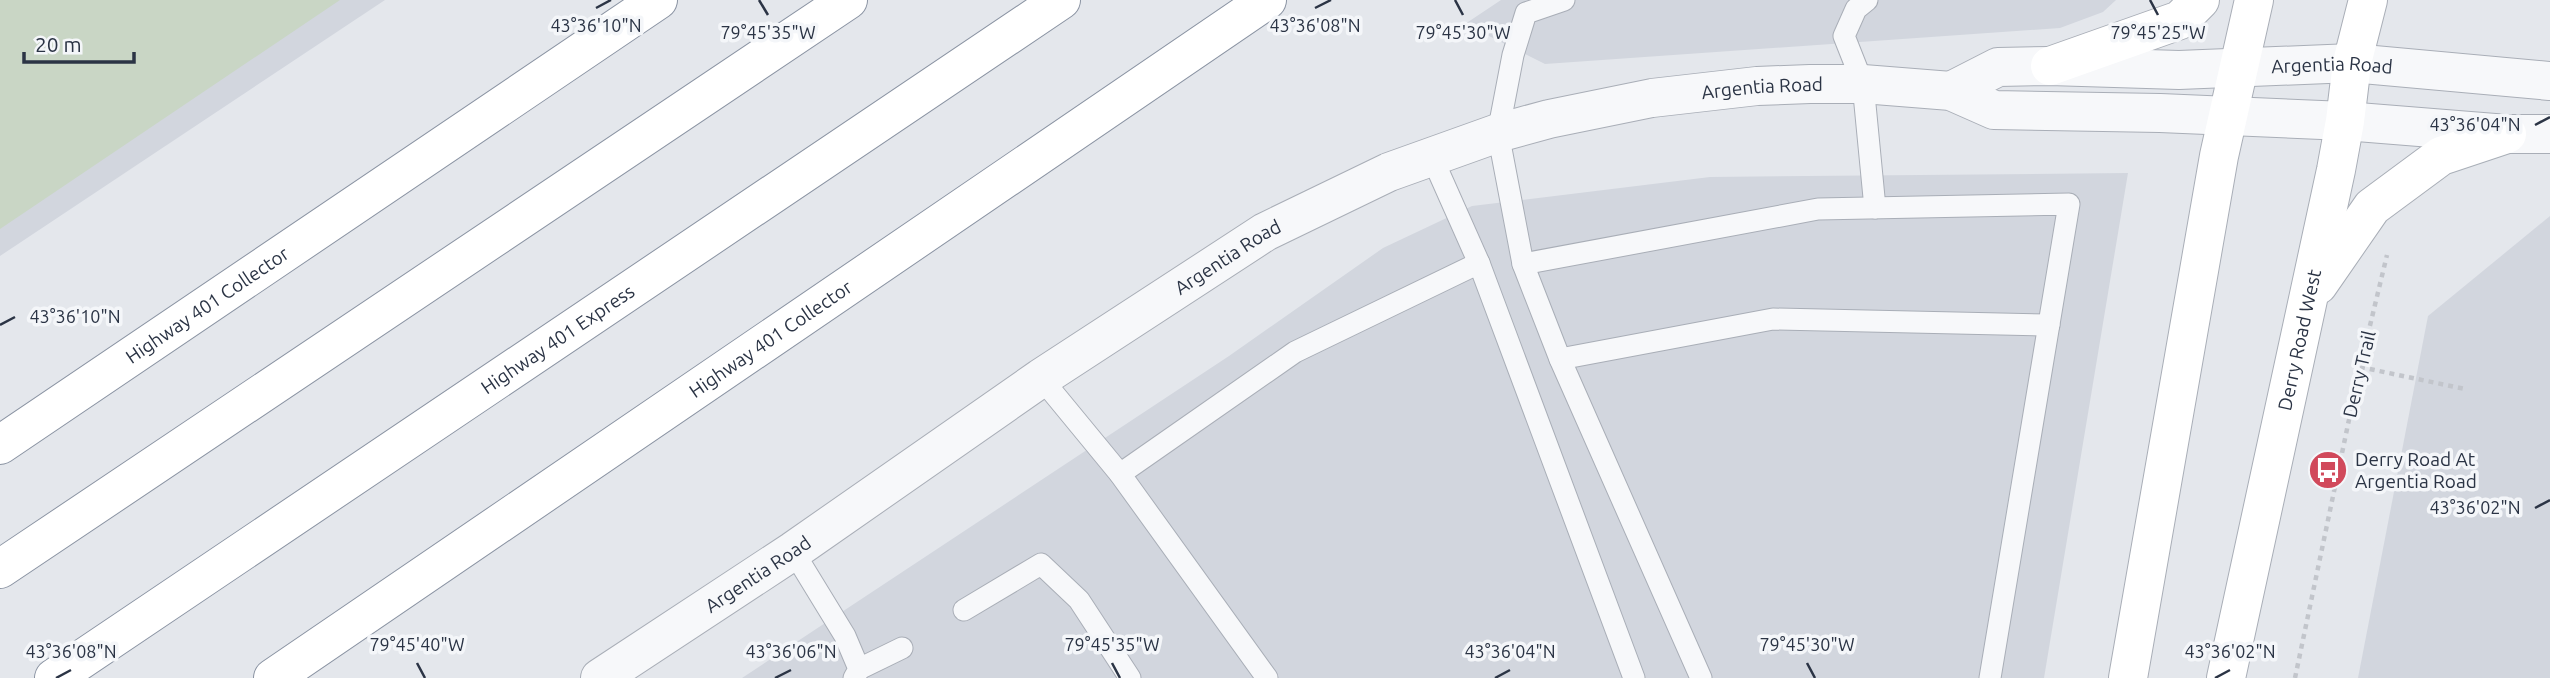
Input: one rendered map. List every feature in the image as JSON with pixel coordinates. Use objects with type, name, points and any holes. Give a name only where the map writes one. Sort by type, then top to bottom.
[{"type":"main road","name":"Highway 401 Collector","points":[[0,445],[659,0]]},
{"type":"main road","points":[[0,569],[848,0]]},
{"type":"main road","name":"Highway 401 Express","points":[[54,678],[1060,0]]},
{"type":"main road","name":"Highway 401 Collector","points":[[273,678],[1267,0]]},
{"type":"main road","points":[[2050,66],[2180,20],[2200,0]]},
{"type":"main road","points":[[2128,678],[2227,117],[2253,0]]},
{"type":"main road","name":"Derry Road West","points":[[2226,678],[2345,121],[2352,63],[2368,0]]},
{"type":"main road","points":[[2307,301],[2372,207],[2441,156],[2507,134]]},
{"type":"street","name":"Argentia Road","points":[[1951,91],[1997,67],[2050,66],[2179,70],[2352,63],[2550,81]]},
{"type":"street","name":"Argentia Road","points":[[621,672],[1041,378],[1265,232],[1347,191],[1431,155],[1498,133],[1601,107],[1704,91],[1770,86],[1863,85],[1951,91],[1994,110],[2160,113],[2345,121],[2507,134],[2550,134]]},
{"type":"lane","points":[[1564,0],[1526,13],[1513,55],[1498,133],[1523,264],[1560,359],[1701,678]]},
{"type":"lane","points":[[1867,0],[1856,9],[1844,36],[1863,85],[1875,208]]},
{"type":"lane","points":[[1431,155],[1479,263],[1634,678]]},
{"type":"lane","points":[[1523,264],[1818,209],[2069,204],[1990,678]]},
{"type":"lane","points":[[1120,474],[1295,352],[1479,263]]},
{"type":"lane","points":[[1560,359],[1773,319],[2049,325]]},
{"type":"lane","points":[[1041,378],[1120,474],[1267,678]]},
{"type":"lane","points":[[793,551],[845,636],[857,673],[902,648]]},
{"type":"lane","points":[[964,610],[1041,564],[1079,600],[1130,678]]},
{"type":"path","name":"Derry Trail","points":[[2295,678],[2360,367],[2389,248]]},
{"type":"path","points":[[2360,367],[2465,389]]},
{"type":"shaded area","points":[[0,0],[385,0],[0,256]]},
{"type":"shaded area","points":[[1501,0],[2116,0],[2103,12],[2060,28],[1545,64],[1465,24]]},
{"type":"shaded area","points":[[2128,173],[2044,678],[742,678],[1229,356],[1383,248],[1472,206],[1710,177]]},
{"type":"shaded area","points":[[2550,216],[2550,678],[2358,678],[2428,316]]},
{"type":"green space","points":[[0,0],[340,0],[0,229]]},
{"type":"place","name":"Derry Road At Argentia Road","points":[[2328,470]]}]
